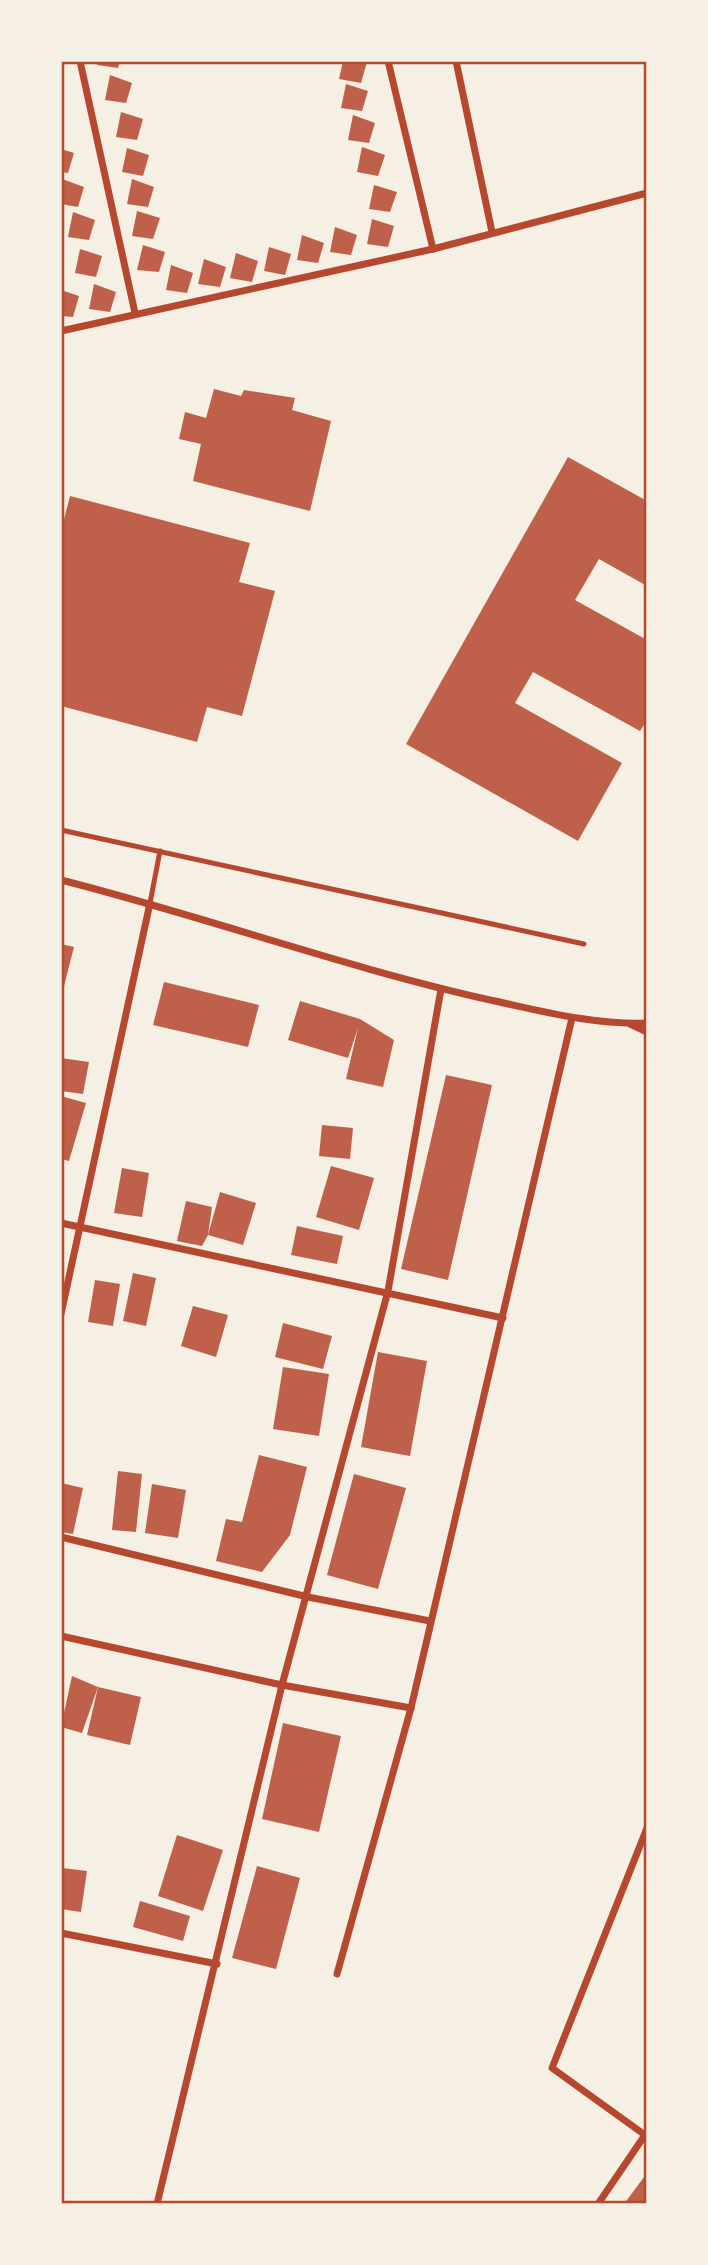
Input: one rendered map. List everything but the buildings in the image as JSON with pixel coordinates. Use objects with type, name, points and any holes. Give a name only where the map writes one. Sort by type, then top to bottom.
[{"type":"street","points":[[80,61],[135,313]]},
{"type":"street","points":[[388,61],[433,249]]},
{"type":"street","points":[[456,61],[492,232]]},
{"type":"street","points":[[61,331],[433,249],[647,193]]},
{"type":"street","points":[[61,880],[150,902],[441,989],[572,1018],[630,1024],[647,1023]]},
{"type":"street","points":[[61,1314],[150,902]]},
{"type":"street","points":[[158,2204],[282,1685],[308,1597],[388,1292],[441,989]]},
{"type":"street","points":[[337,1974],[411,1708],[572,1018]]},
{"type":"street","points":[[630,1024],[647,1032]]},
{"type":"street","points":[[61,1223],[503,1318]]},
{"type":"street","points":[[61,1537],[308,1597],[430,1621]]},
{"type":"street","points":[[61,1636],[282,1685],[411,1708]]},
{"type":"street","points":[[598,2204],[646,2134],[552,2068],[647,1828]]},
{"type":"street","points":[[61,1933],[217,1964]]},
{"type":"lane","points":[[61,830],[584,944]]},
{"type":"lane","points":[[150,902],[160,851]]}]
